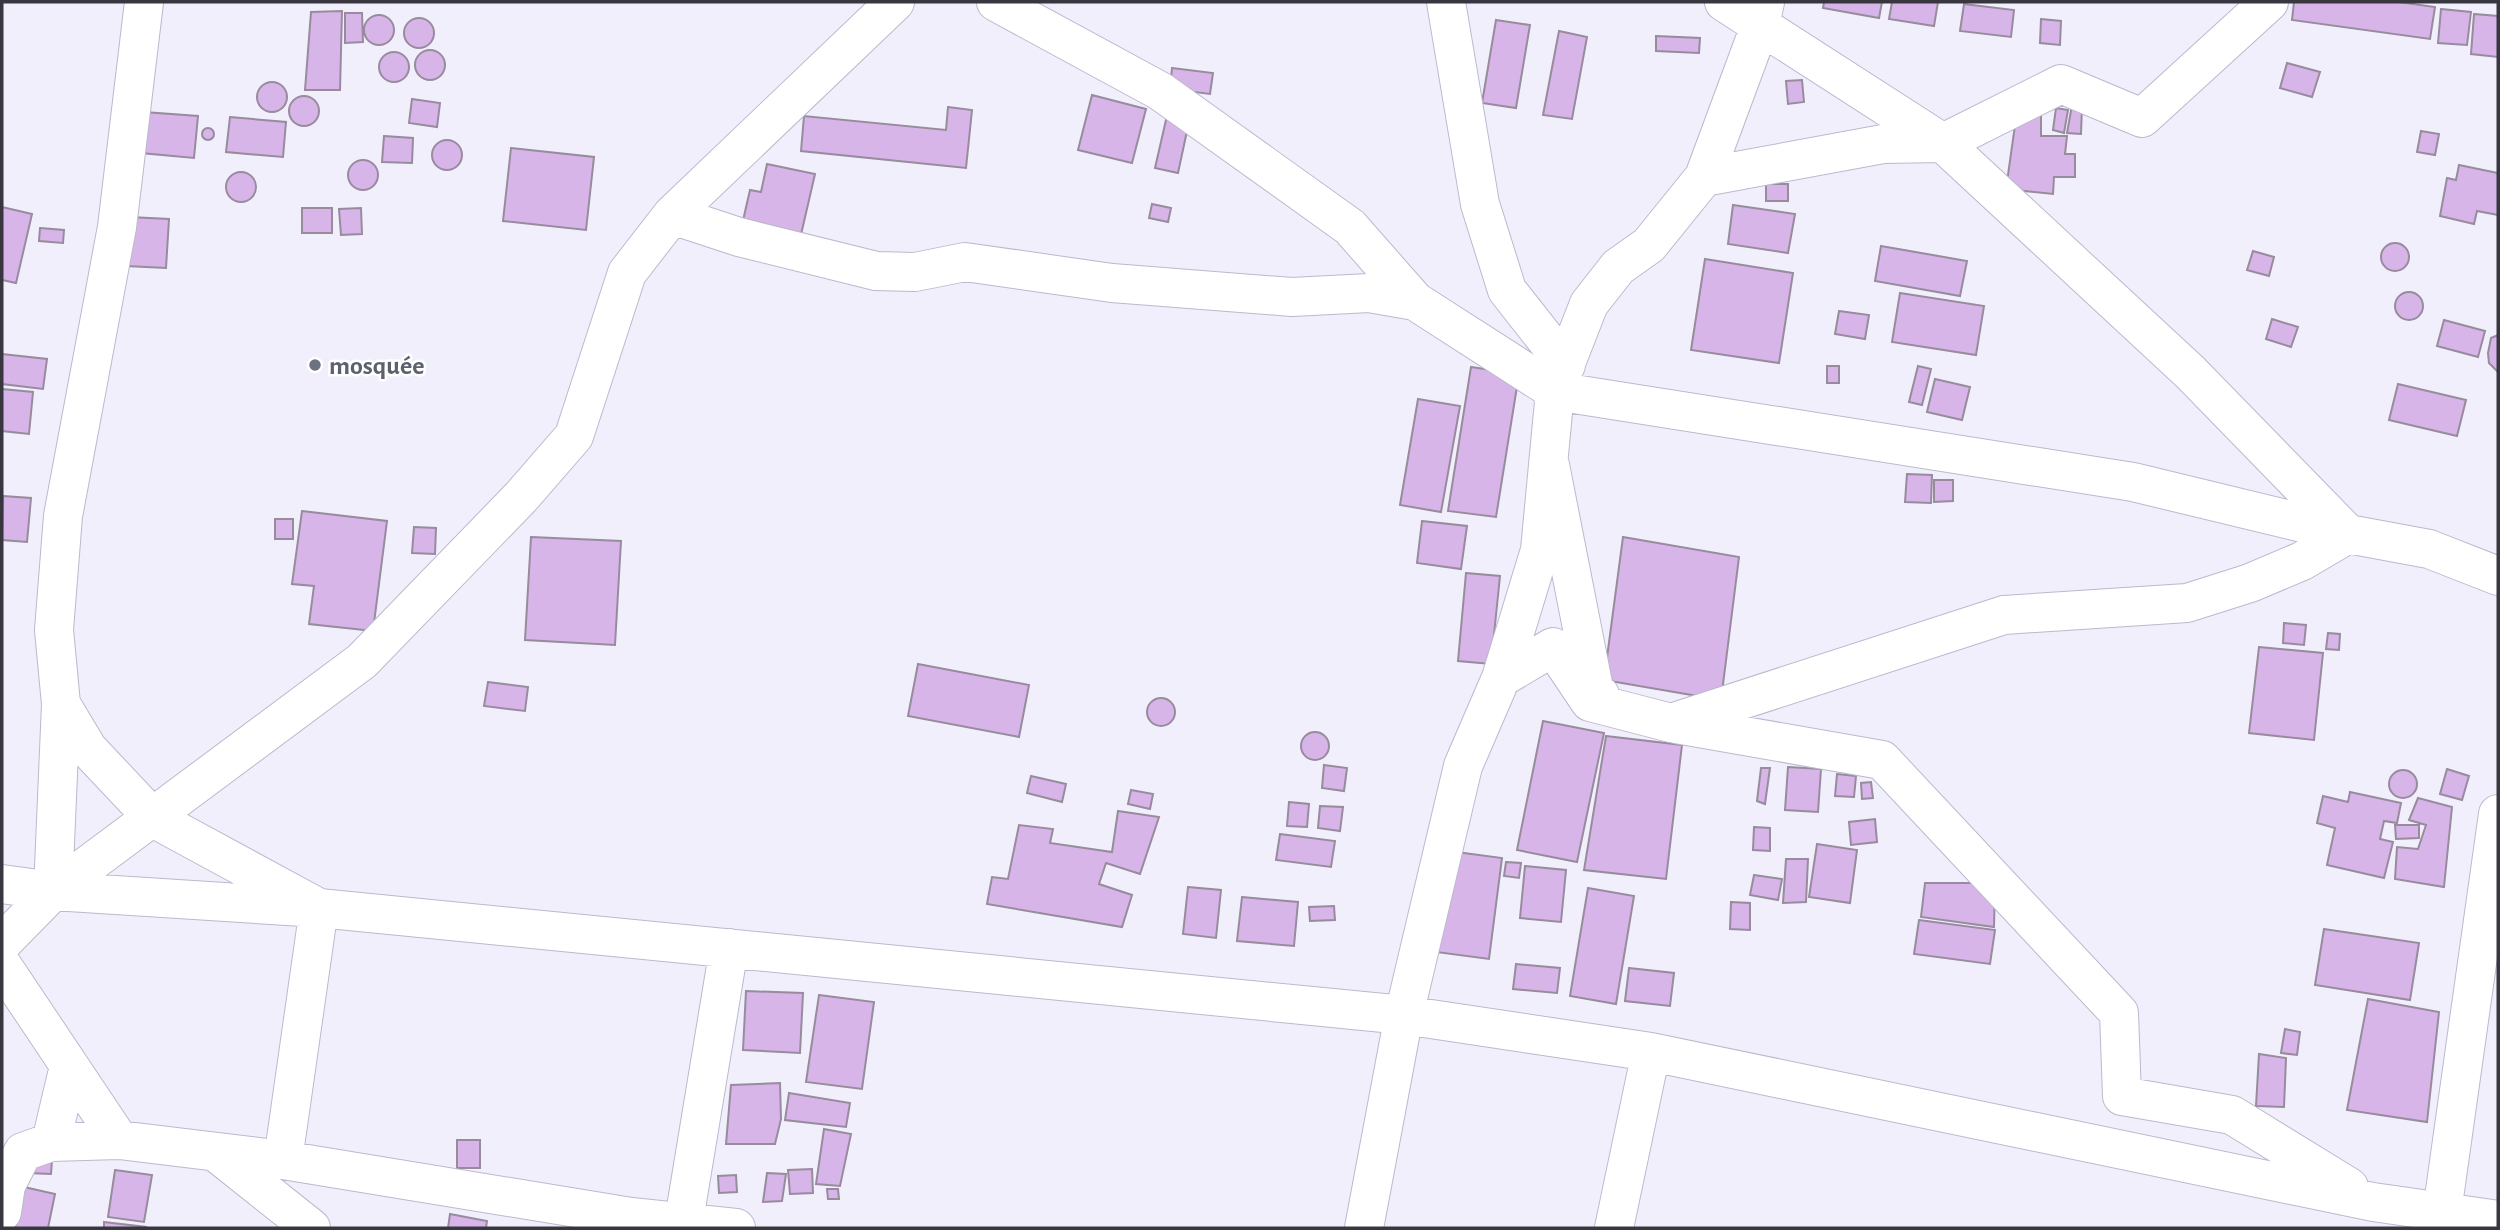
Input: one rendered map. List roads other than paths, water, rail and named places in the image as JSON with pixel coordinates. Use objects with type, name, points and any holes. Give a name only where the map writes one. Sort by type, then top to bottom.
[{"type":"street","points":[[53,891],[61,704],[54,630],[63,516],[117,227],[144,2]]},
{"type":"street","points":[[2,943],[53,891],[362,661],[521,497],[574,436],[627,273],[672,215],[895,2]]},
{"type":"street","points":[[996,2],[1160,91],[1350,227],[1415,301]]},
{"type":"street","points":[[1446,2],[1480,204],[1507,290],[1561,378]]},
{"type":"street","points":[[1724,2],[1763,14],[1943,143],[2190,372],[2348,534]]},
{"type":"street","points":[[1704,177],[1884,144],[1943,143],[2060,84],[2142,118],[2269,2]]},
{"type":"street","points":[[1364,1228],[1404,1015],[1462,765],[1501,678],[1540,550],[1561,378],[1589,304],[1618,267],[1649,245],[1704,177],[1763,14]]},
{"type":"street","points":[[672,215],[739,237],[876,271],[915,272],[965,262],[1112,283],[1292,297],[1369,293],[1415,301],[1561,378],[2133,482],[2348,534],[2429,549],[2498,576]]},
{"type":"street","points":[[1550,465],[1595,694],[1671,723],[2004,615],[2187,603],[2250,583],[2302,561],[2348,534]]},
{"type":"street","points":[[1501,678],[1553,647],[1590,702],[1671,723],[1882,760],[2119,1013],[2122,1096],[2232,1115],[2371,1215]]},
{"type":"street","points":[[61,704],[88,749],[153,818],[319,908]]},
{"type":"street","points":[[2442,1212],[2497,832]]},
{"type":"street","points":[[2,884],[53,891],[319,908],[1404,1015],[1651,1052],[2371,1215],[2442,1212],[2498,1220]]},
{"type":"street","points":[[283,1160],[319,908]]},
{"type":"street","points":[[684,1220],[729,948]]},
{"type":"street","points":[[2,965],[119,1140]]},
{"type":"street","points":[[1614,1228],[1651,1052]]},
{"type":"street","points":[[51,1142],[69,1066]]},
{"type":"street","points":[[2,1212],[6,1185],[23,1152],[51,1142],[119,1140],[283,1160],[631,1217],[684,1220],[736,1228]]},
{"type":"street","points":[[218,1154],[311,1228]]},
{"type":"place","name":"mosquée","points":[[315,365]]}]
